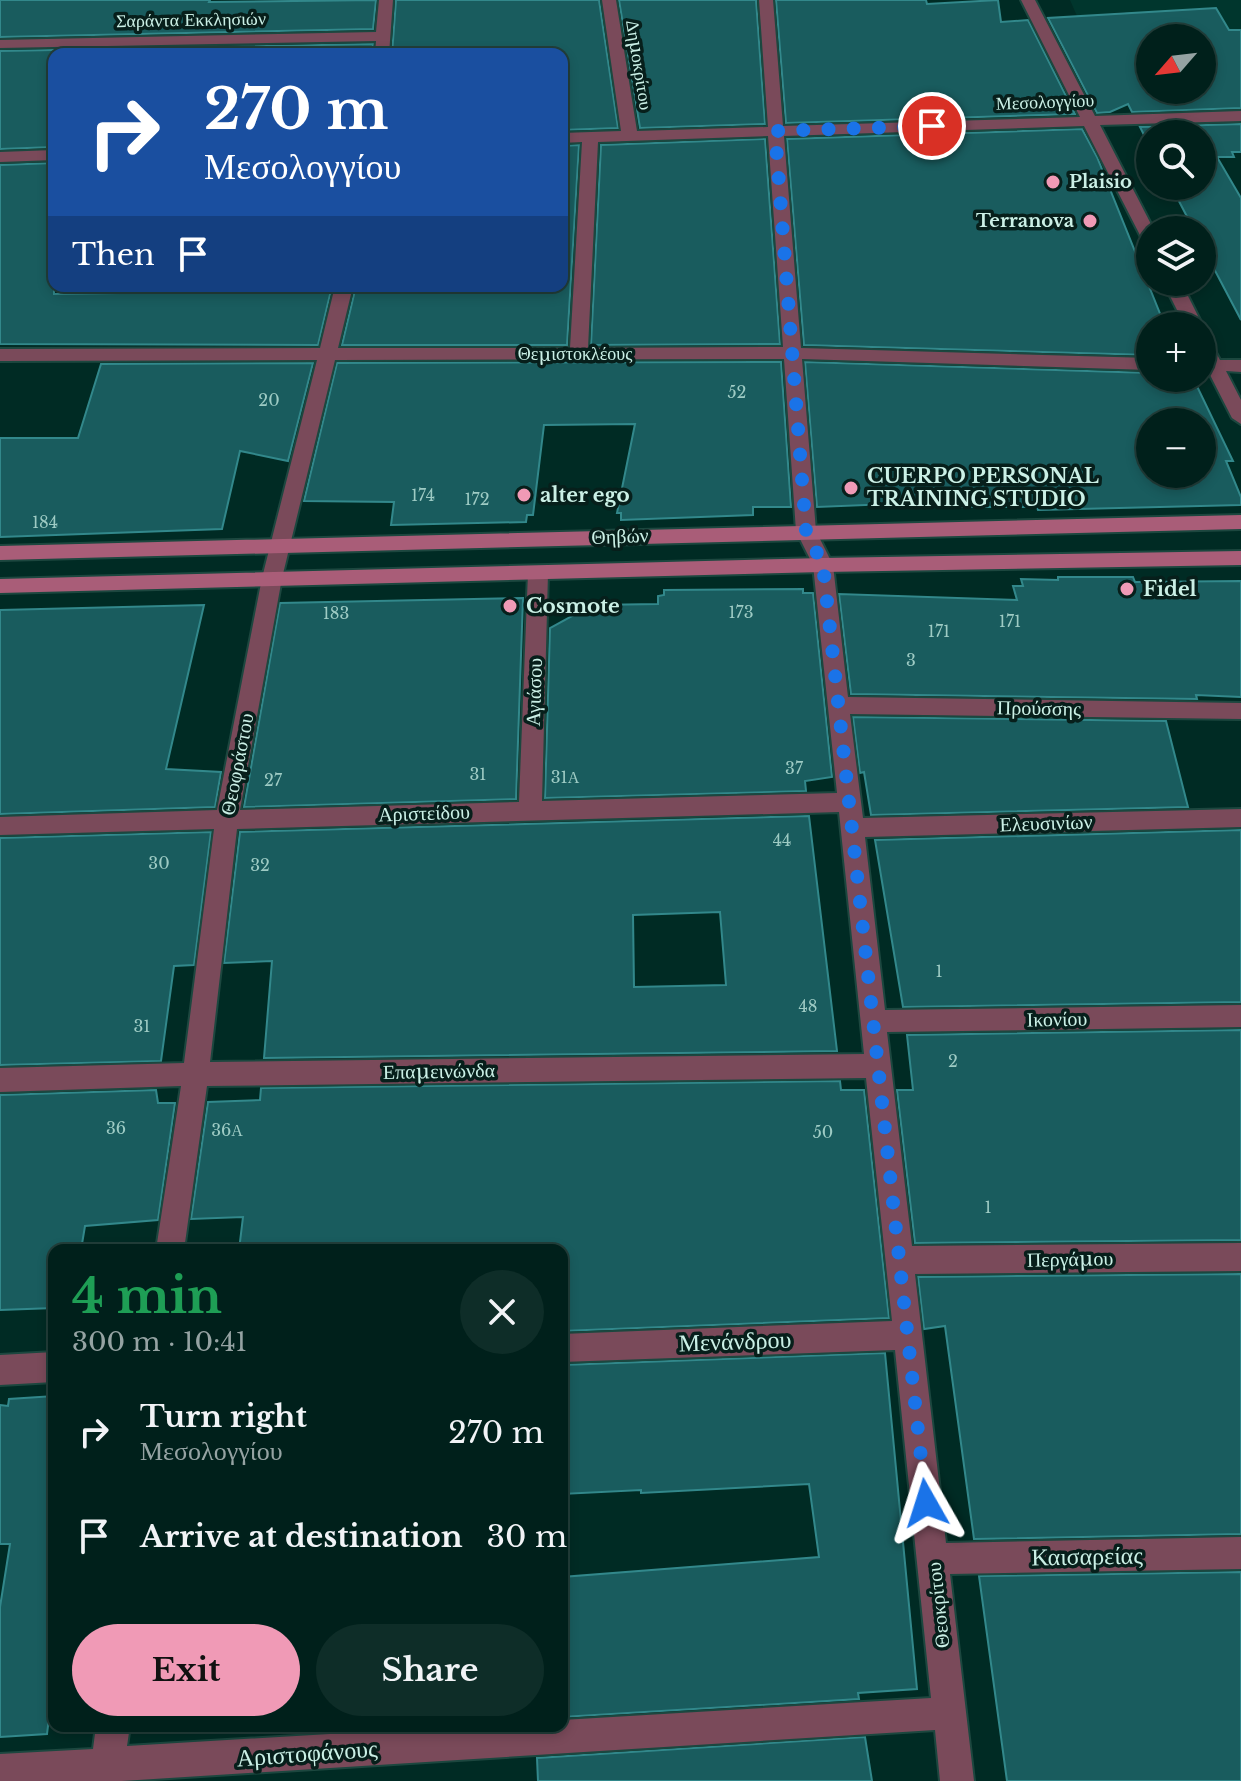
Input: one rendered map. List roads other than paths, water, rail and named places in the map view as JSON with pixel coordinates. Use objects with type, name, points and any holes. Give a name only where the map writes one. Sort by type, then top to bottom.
[{"type":"main road","name":"Θηβών","points":[[0,553],[1241,522]]},
{"type":"main road","name":"Θηβών","points":[[0,586],[823,565],[1241,558]]},
{"type":"street","points":[[383,48],[386,0]]},
{"type":"street","name":"Δημοκρίτου","points":[[609,0],[630,136]]},
{"type":"street","name":"Θεοκρίτου","points":[[766,0],[806,531],[823,565],[957,1781]]},
{"type":"street","points":[[1028,0],[1138,216]]},
{"type":"street","name":"Σαράντα Εκκλησιών","points":[[0,44],[384,36]]},
{"type":"street","name":"Μεσολογγίου","points":[[568,138],[1241,116]]},
{"type":"street","points":[[579,354],[590,137]]},
{"type":"street","points":[[0,157],[48,155]]},
{"type":"street","name":"Θεοφράστου","points":[[171,1244],[196,1074],[227,818],[272,578],[330,354],[343,292]]},
{"type":"street","name":"Θεμιστοκλέους","points":[[0,355],[793,353],[1136,364]]},
{"type":"street","points":[[1216,366],[1241,366]]},
{"type":"street","points":[[1216,379],[1241,418]]},
{"type":"street","name":"Αγιάσου","points":[[530,810],[538,573]]},
{"type":"street","name":"Προύσσης","points":[[838,705],[1241,711]]},
{"type":"street","name":"Αριστείδου","points":[[0,826],[530,810],[850,815]]},
{"type":"street","name":"Ελευσινίων","points":[[850,815],[1241,818]]},
{"type":"street","name":"Ικονίου","points":[[873,1021],[1241,1016]]},
{"type":"street","name":"Επαμεινώνδα","points":[[0,1080],[196,1074],[878,1066]]},
{"type":"street","name":"Περγάμου","points":[[900,1260],[1241,1257]]},
{"type":"street","name":"Μενάνδρου","points":[[568,1348],[908,1335]]},
{"type":"street","points":[[0,1370],[48,1367]]},
{"type":"street","name":"Καισαρείας","points":[[932,1559],[1241,1553]]},
{"type":"street","name":"Αριστοφάνους","points":[[0,1771],[107,1773],[950,1713]]},
{"type":"street","points":[[107,1773],[112,1732]]},
{"type":"place","name":"Plaisio","points":[[1053,182]]},
{"type":"place","name":"Terranova","points":[[1090,221]]},
{"type":"place","name":"CUERPO PERSONAL TRAINING STUDIO","points":[[851,488]]},
{"type":"place","name":"alter ego","points":[[524,495]]},
{"type":"place","name":"Fidel","points":[[1127,589]]},
{"type":"place","name":"Cosmote","points":[[510,606]]}]
